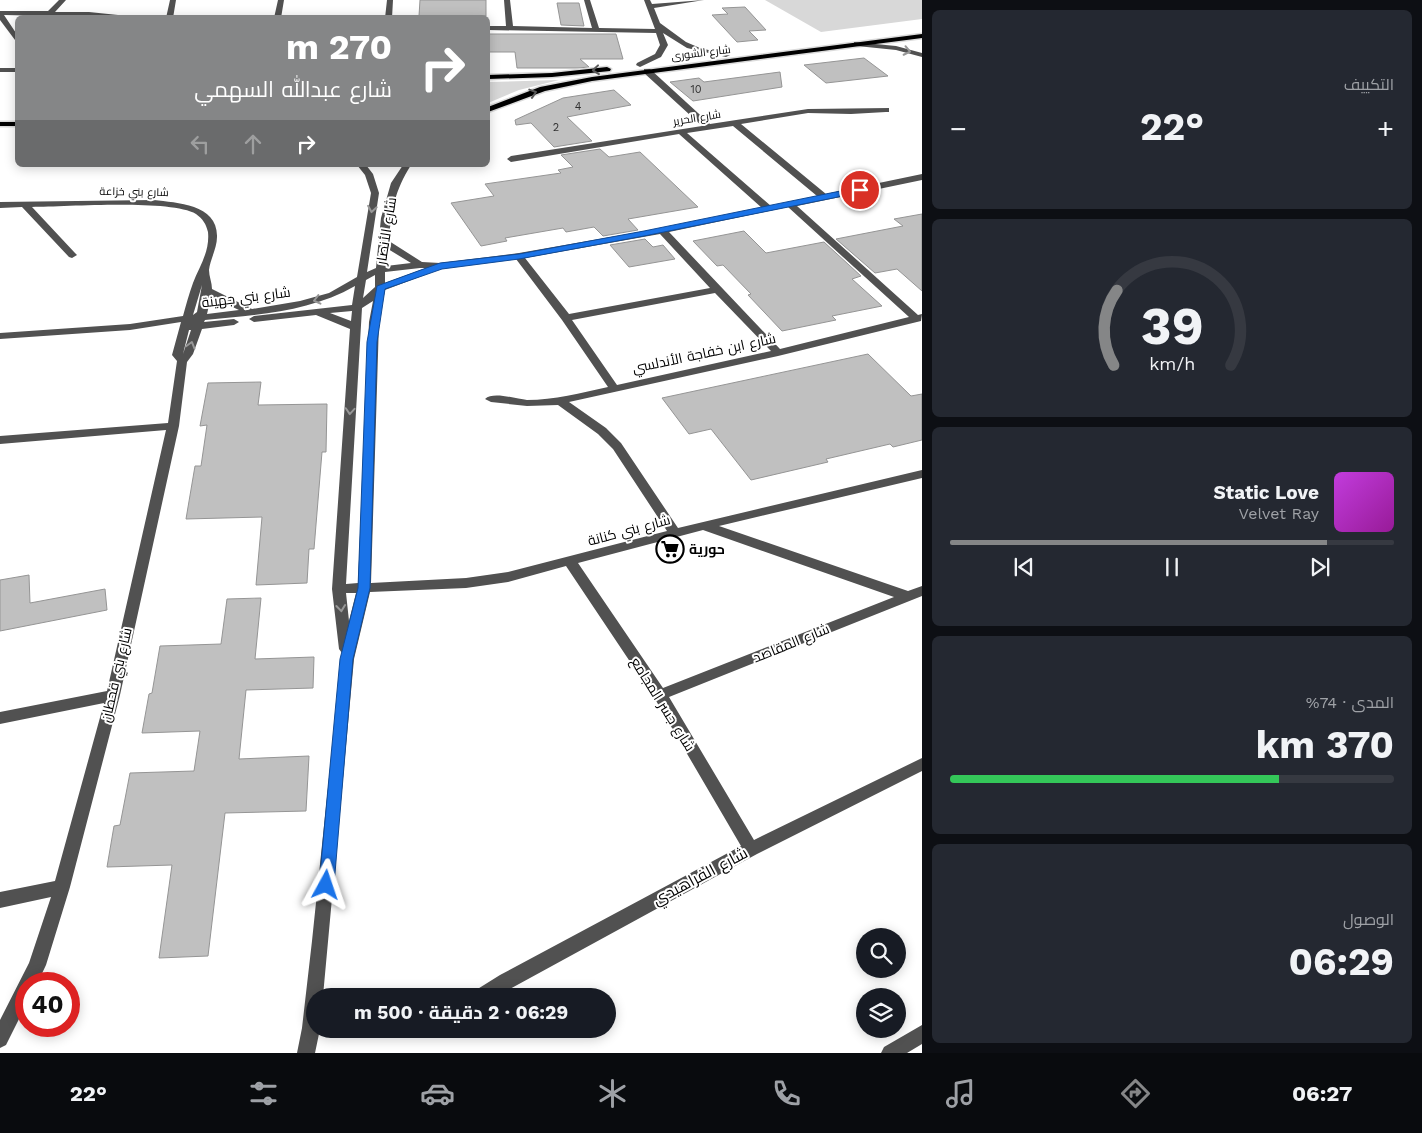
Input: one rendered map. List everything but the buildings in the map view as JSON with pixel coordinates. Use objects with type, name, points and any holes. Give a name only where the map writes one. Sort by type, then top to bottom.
[{"type":"main road","name":"شارع الشورى","points":[[490,77],[552,75],[726,55],[922,28]]},
{"type":"main road","name":"شارع الشورى","points":[[490,109],[543,89],[592,79],[922,36]]},
{"type":"street","points":[[0,14],[52,12],[63,0]]},
{"type":"street","points":[[170,15],[173,0]]},
{"type":"street","points":[[278,15],[281,0]]},
{"type":"street","points":[[388,15],[390,0]]},
{"type":"street","points":[[398,0],[398,9]]},
{"type":"street","points":[[507,0],[510,28]]},
{"type":"street","points":[[587,0],[596,29]]},
{"type":"street","points":[[640,65],[658,55],[664,45],[661,28],[648,3],[701,0]]},
{"type":"street","points":[[0,8],[103,15]]},
{"type":"street","points":[[0,14],[15,33]]},
{"type":"street","points":[[490,28],[661,28],[678,42],[688,47],[726,55]]},
{"type":"street","points":[[857,44],[896,48],[922,55]]},
{"type":"street","points":[[0,70],[15,70]]},
{"type":"street","points":[[647,71],[709,128]]},
{"type":"street","name":"شارع الحرير","points":[[511,159],[817,110],[851,112],[886,110]]},
{"type":"street","points":[[736,124],[824,197]]},
{"type":"street","points":[[681,132],[768,208]]},
{"type":"street","name":"شارع الأنصار","points":[[347,659],[339,589],[344,493],[356,307],[375,193],[369,174],[363,167]]},
{"type":"street","name":"شارع الأنصار","points":[[317,988],[347,659],[364,588],[370,388],[374,322],[380,288],[380,270],[386,218],[395,183],[406,167]]},
{"type":"street","points":[[356,307],[370,298],[380,288],[440,266],[519,256],[662,231],[918,178],[922,185]]},
{"type":"street","name":"شارع بني خزاعة","points":[[0,205],[154,203],[176,205],[195,210],[206,217],[213,225],[214,236],[206,272],[208,280],[207,291],[192,322]]},
{"type":"street","points":[[790,204],[919,318]]},
{"type":"street","points":[[25,205],[72,255]]},
{"type":"street","points":[[662,231],[778,353]]},
{"type":"street","points":[[384,242],[420,265]]},
{"type":"street","points":[[519,256],[566,318],[614,388]]},
{"type":"street","name":"شارع بني جهينة","points":[[0,336],[130,327],[148,331],[319,300],[333,295],[380,270],[420,265],[440,266]]},
{"type":"street","name":"شارع بني خزاعة","points":[[192,322],[198,281],[206,272]]},
{"type":"street","points":[[566,318],[719,289]]},
{"type":"street","points":[[207,291],[251,312]]},
{"type":"street","name":"شارع بني جهينة","points":[[192,322],[311,313],[356,307]]},
{"type":"street","points":[[311,313],[336,318],[356,328]]},
{"type":"street","name":"شارع ابن خفاجة الأندلسي","points":[[491,399],[527,403],[560,401],[778,353],[919,318]]},
{"type":"street","name":"شارع بني قحطان","points":[[34,972],[62,887],[112,695],[173,426],[182,361],[177,355],[192,322]]},
{"type":"street","points":[[351,388],[370,388]]},
{"type":"street","points":[[560,401],[602,431],[617,446],[674,534]]},
{"type":"street","points":[[0,440],[173,426]]},
{"type":"street","name":"شارع بني كنانة","points":[[339,589],[466,583],[508,577],[705,526],[922,474]]},
{"type":"street","points":[[344,493],[367,490]]},
{"type":"street","points":[[705,526],[906,596]]},
{"type":"street","name":"شارع جسر المجامع","points":[[570,562],[660,695],[751,849]]},
{"type":"street","name":"شارع المقاصد","points":[[660,695],[922,591]]},
{"type":"street","points":[[0,718],[112,695]]},
{"type":"street","name":"شارع الفراهيدي","points":[[495,988],[751,849],[922,764]]},
{"type":"street","points":[[0,900],[62,887]]},
{"type":"street","name":"شارع بني قحطان","points":[[0,1039],[15,1009]]},
{"type":"street","points":[[890,1053],[922,1034]]},
{"type":"street","name":"شارع الأنصار","points":[[306,1053],[310,1038]]},
{"type":"shaded area","points":[[765,0],[922,0],[922,19],[821,32]]},
{"type":"shaded area","points":[[559,80],[519,90],[490,102],[490,82]]},
{"type":"place","name":"حورية","points":[[670,549]]},
{"type":"route","points":[[326,885],[347,659],[364,588],[372,342],[380,288],[440,266],[519,256],[662,231],[860,190]]}]
